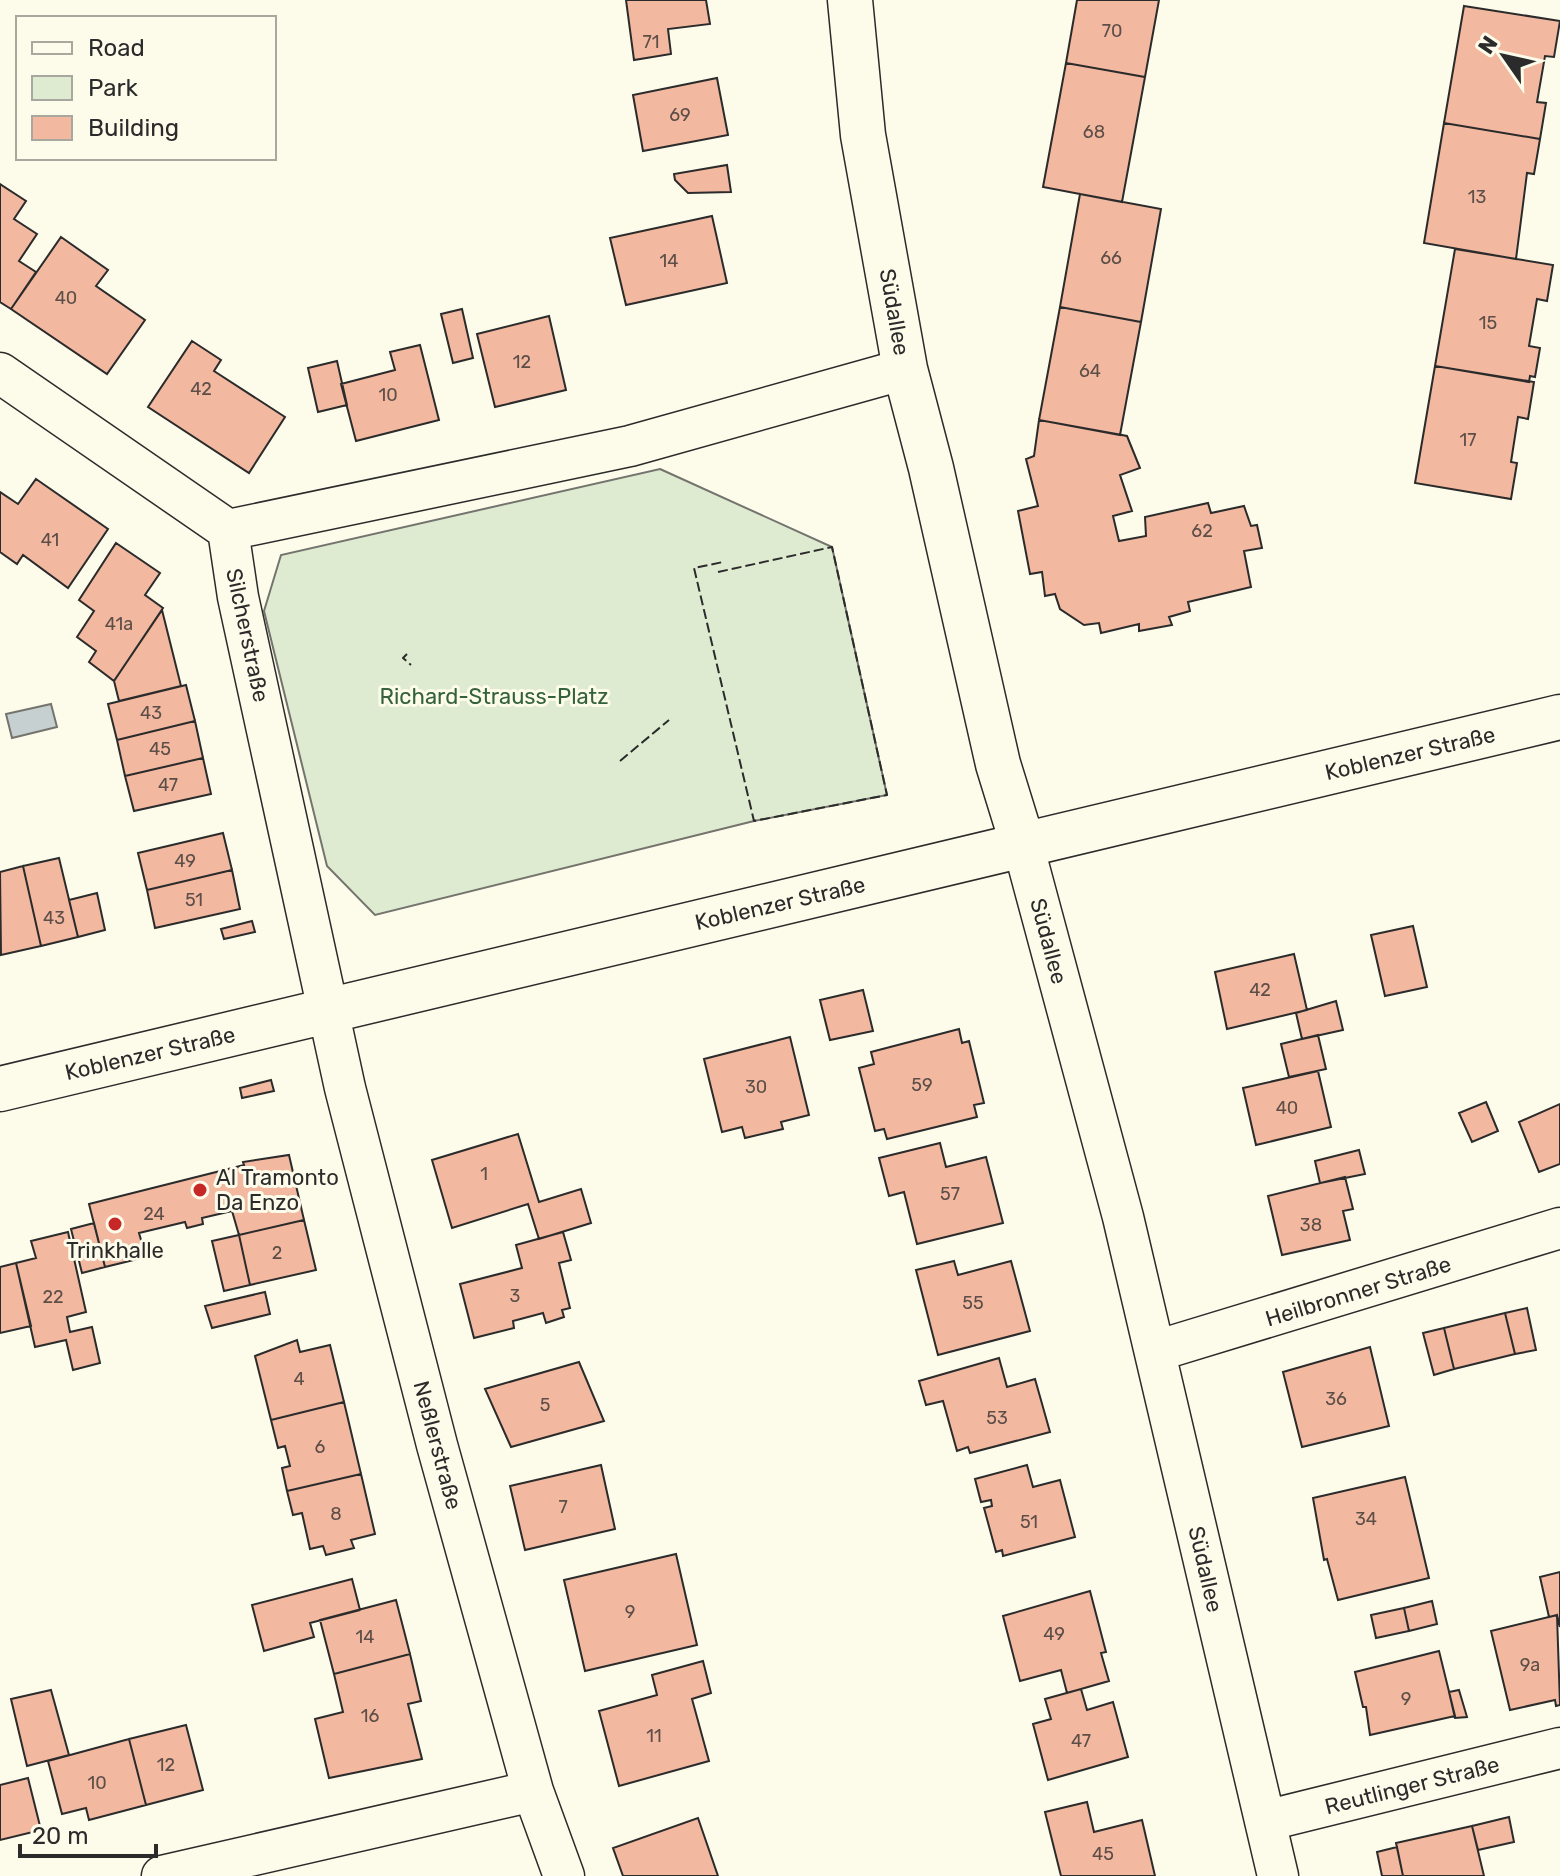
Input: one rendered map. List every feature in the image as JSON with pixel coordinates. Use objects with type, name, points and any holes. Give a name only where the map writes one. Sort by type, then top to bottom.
[{"type":"main road","name":"Südallee","points":[[850,0],[863,135],[905,369],[931,468],[998,764],[1023,845]]},
{"type":"main road","name":"Koblenzer Straße","points":[[0,1089],[1560,717]]},
{"type":"street","points":[[0,373],[228,530],[630,446],[905,369]]},
{"type":"street","name":"Silcherstraße","points":[[228,530],[238,597],[315,939],[327,1010]]},
{"type":"street","name":"Südallee","points":[[1023,845],[1156,1351],[1278,1876]]},
{"type":"street","name":"Neßlerstraße","points":[[327,1010],[437,1445],[533,1791],[564,1876]]},
{"type":"street","name":"Heilbronner Straße","points":[[1156,1351],[1560,1228]]},
{"type":"street","name":"Reutlinger Straße","points":[[1265,1821],[1560,1748]]},
{"type":"street","points":[[162,1876],[533,1791]]},
{"type":"green space","name":"Richard-Strauss-Platz","points":[[660,469],[832,547],[887,795],[754,821],[375,915],[327,866],[264,611],[281,555]]},
{"type":"shaded area","points":[[51,704],[57,727],[12,738],[6,714]]},
{"type":"building","points":[[626,0],[706,0],[710,24],[668,29],[671,54],[634,60]]},
{"type":"building","points":[[1077,0],[1159,0],[1145,77],[1066,63]]},
{"type":"building","points":[[1464,6],[1560,21],[1554,57],[1545,56],[1537,102],[1546,103],[1540,139],[1444,123]]},
{"type":"building","points":[[1066,63],[1145,77],[1122,202],[1043,187]]},
{"type":"building","points":[[717,78],[728,135],[643,151],[633,95]]},
{"type":"building","points":[[1444,123],[1540,139],[1534,174],[1527,173],[1516,259],[1424,243]]},
{"type":"building","points":[[727,165],[731,192],[688,193],[675,180],[674,174]]},
{"type":"building","points":[[0,184],[26,201],[14,219],[37,234],[19,261],[36,272],[11,309],[0,302]]},
{"type":"building","points":[[1080,194],[1161,209],[1141,322],[1060,307]]},
{"type":"building","points":[[712,216],[727,283],[626,305],[610,238]]},
{"type":"building","points":[[61,237],[108,270],[96,286],[145,320],[107,374],[11,309]]},
{"type":"building","points":[[1455,249],[1553,265],[1547,301],[1537,299],[1529,346],[1540,348],[1535,377],[1530,376],[1529,382],[1435,366]]},
{"type":"building","points":[[1060,307],[1141,322],[1120,435],[1039,420]]},
{"type":"building","points":[[462,309],[473,358],[453,363],[441,314]]},
{"type":"building","points":[[549,316],[566,390],[495,407],[477,334]]},
{"type":"building","points":[[192,341],[221,360],[214,371],[285,417],[249,473],[148,407]]},
{"type":"building","points":[[420,345],[439,420],[356,441],[341,384],[395,370],[390,352]]},
{"type":"building","points":[[337,361],[347,405],[318,412],[308,368]]},
{"type":"building","points":[[1435,366],[1534,382],[1528,419],[1518,417],[1511,462],[1517,463],[1511,499],[1415,483]]},
{"type":"building","points":[[1039,420],[1127,436],[1140,468],[1120,475],[1132,511],[1113,516],[1119,541],[1146,536],[1145,517],[1208,503],[1211,513],[1244,506],[1251,526],[1257,525],[1262,548],[1244,551],[1251,587],[1188,602],[1190,611],[1169,617],[1172,625],[1139,631],[1139,624],[1101,633],[1099,623],[1084,625],[1060,609],[1055,594],[1045,596],[1042,572],[1030,574],[1018,511],[1038,506],[1026,459],[1034,456]]},
{"type":"building","points":[[36,479],[108,529],[68,588],[23,555],[17,564],[0,552],[0,492],[18,504]]},
{"type":"building","points":[[116,543],[160,573],[145,595],[163,608],[114,681],[89,662],[96,651],[77,637],[94,611],[79,600]]},
{"type":"building","points":[[162,610],[181,686],[119,701],[114,681]]},
{"type":"building","points":[[186,685],[195,721],[117,740],[108,704]]},
{"type":"building","points":[[195,721],[203,758],[125,776],[117,740]]},
{"type":"building","points":[[203,758],[211,794],[134,811],[125,776]]},
{"type":"building","points":[[223,833],[232,870],[147,890],[138,853]]},
{"type":"building","points":[[59,858],[78,937],[41,946],[23,866]]},
{"type":"building","points":[[23,866],[41,946],[1,955],[0,872]]},
{"type":"building","points":[[232,870],[240,909],[155,928],[147,890]]},
{"type":"building","points":[[97,893],[105,930],[78,937],[69,900]]},
{"type":"building","points":[[252,921],[255,932],[224,939],[221,929]]},
{"type":"building","points":[[1413,926],[1427,987],[1385,996],[1371,935]]},
{"type":"building","points":[[1294,954],[1307,1010],[1227,1029],[1215,972]]},
{"type":"building","points":[[863,990],[873,1031],[830,1040],[820,1000]]},
{"type":"building","points":[[1336,1001],[1343,1030],[1302,1039],[1296,1013]]},
{"type":"building","points":[[959,1029],[962,1043],[969,1041],[984,1103],[974,1105],[977,1117],[887,1139],[884,1129],[875,1131],[859,1068],[874,1064],[871,1052]]},
{"type":"building","points":[[1318,1035],[1326,1069],[1289,1077],[1281,1044]]},
{"type":"building","points":[[790,1037],[809,1115],[781,1122],[783,1129],[745,1138],[742,1127],[722,1132],[704,1059]]},
{"type":"building","points":[[1318,1071],[1331,1127],[1256,1145],[1243,1088]]},
{"type":"building","points":[[271,1080],[274,1091],[242,1098],[240,1088]]},
{"type":"building","points":[[1486,1102],[1498,1131],[1472,1142],[1459,1113]]},
{"type":"building","points":[[1560,1104],[1560,1164],[1539,1172],[1519,1122]]},
{"type":"building","points":[[518,1134],[539,1202],[581,1189],[591,1223],[539,1239],[528,1204],[452,1228],[432,1160]]},
{"type":"building","points":[[940,1143],[946,1167],[986,1157],[1003,1223],[917,1244],[904,1192],[889,1196],[879,1158]]},
{"type":"building","points":[[1359,1150],[1365,1174],[1320,1183],[1315,1161]]},
{"type":"building","points":[[289,1155],[304,1220],[239,1235],[232,1211],[202,1218],[203,1224],[187,1228],[185,1222],[139,1233],[146,1257],[105,1267],[89,1204],[244,1165],[243,1162]]},
{"type":"building","points":[[1345,1177],[1353,1209],[1343,1211],[1350,1240],[1282,1255],[1268,1196]]},
{"type":"building","points":[[304,1220],[316,1270],[250,1285],[239,1235]]},
{"type":"building","points":[[94,1223],[105,1267],[82,1273],[71,1229]]},
{"type":"building","points":[[68,1232],[86,1312],[67,1317],[70,1332],[92,1327],[100,1363],[73,1370],[66,1340],[35,1347],[16,1263],[36,1258],[31,1241]]},
{"type":"building","points":[[563,1232],[571,1260],[559,1263],[570,1308],[562,1310],[564,1317],[546,1323],[543,1313],[513,1321],[514,1328],[474,1338],[460,1284],[522,1268],[516,1245]]},
{"type":"building","points":[[239,1235],[250,1285],[224,1291],[212,1241]]},
{"type":"building","points":[[954,1261],[958,1275],[1011,1261],[1030,1331],[938,1355],[916,1270]]},
{"type":"building","points":[[16,1263],[31,1326],[0,1333],[0,1267]]},
{"type":"building","points":[[265,1292],[270,1314],[212,1328],[205,1306]]},
{"type":"building","points":[[1527,1308],[1536,1350],[1515,1354],[1505,1313]]},
{"type":"building","points":[[1505,1313],[1515,1354],[1454,1369],[1444,1328]]},
{"type":"building","points":[[1444,1328],[1454,1369],[1434,1375],[1423,1333]]},
{"type":"building","points":[[297,1340],[300,1352],[330,1345],[344,1402],[271,1420],[255,1356]]},
{"type":"building","points":[[1370,1347],[1389,1426],[1302,1447],[1283,1372]]},
{"type":"building","points":[[999,1358],[1007,1387],[1035,1379],[1050,1432],[970,1453],[968,1447],[957,1451],[943,1401],[926,1405],[919,1381]]},
{"type":"building","points":[[579,1362],[604,1421],[511,1447],[485,1389]]},
{"type":"building","points":[[344,1402],[361,1474],[287,1491],[282,1468],[290,1466],[285,1446],[278,1448],[271,1420]]},
{"type":"building","points":[[601,1465],[615,1529],[525,1550],[510,1486]]},
{"type":"building","points":[[1027,1465],[1033,1487],[1060,1480],[1075,1537],[1003,1556],[1002,1550],[996,1552],[984,1508],[992,1506],[991,1500],[981,1502],[975,1479]]},
{"type":"building","points":[[361,1474],[375,1534],[351,1540],[354,1548],[326,1555],[323,1546],[310,1549],[302,1513],[293,1515],[287,1491]]},
{"type":"building","points":[[1405,1477],[1429,1578],[1338,1600],[1327,1559],[1324,1560],[1313,1498]]},
{"type":"building","points":[[676,1554],[697,1645],[585,1671],[564,1580]]},
{"type":"building","points":[[1560,1572],[1560,1627],[1557,1615],[1549,1617],[1540,1577]]},
{"type":"building","points":[[352,1579],[360,1610],[310,1623],[314,1637],[264,1651],[252,1605]]},
{"type":"building","points":[[1090,1591],[1106,1652],[1101,1653],[1109,1681],[1067,1693],[1061,1670],[1020,1681],[1003,1616]]},
{"type":"building","points":[[396,1600],[410,1654],[334,1674],[320,1620]]},
{"type":"building","points":[[1432,1601],[1437,1624],[1409,1631],[1404,1608]]},
{"type":"building","points":[[1404,1608],[1409,1631],[1376,1638],[1371,1615]]},
{"type":"building","points":[[1557,1615],[1560,1705],[1556,1706],[1555,1700],[1510,1710],[1491,1631]]},
{"type":"building","points":[[1439,1651],[1455,1716],[1370,1735],[1366,1707],[1363,1707],[1355,1672]]},
{"type":"building","points":[[410,1654],[421,1701],[408,1704],[422,1759],[329,1778],[315,1719],[343,1712],[334,1674]]},
{"type":"building","points":[[703,1661],[711,1693],[692,1699],[709,1761],[619,1786],[599,1711],[657,1695],[652,1675]]},
{"type":"building","points":[[1081,1689],[1087,1710],[1113,1702],[1128,1757],[1048,1780],[1033,1724],[1051,1719],[1045,1699]]},
{"type":"building","points":[[51,1690],[69,1755],[27,1766],[11,1699]]},
{"type":"building","points":[[1459,1690],[1467,1717],[1455,1718],[1449,1692]]},
{"type":"building","points":[[186,1725],[203,1790],[146,1805],[129,1739]]},
{"type":"building","points":[[129,1739],[146,1805],[89,1820],[86,1808],[62,1814],[48,1761]]},
{"type":"building","points":[[28,1778],[41,1830],[0,1840],[0,1785]]},
{"type":"building","points":[[1087,1802],[1094,1832],[1142,1820],[1155,1876],[1061,1876],[1045,1812]]},
{"type":"building","points":[[1509,1817],[1514,1842],[1478,1850],[1472,1826]]},
{"type":"building","points":[[698,1818],[718,1876],[623,1876],[613,1848]]},
{"type":"building","points":[[1472,1826],[1484,1876],[1403,1876],[1396,1843]]},
{"type":"building","points":[[1397,1847],[1403,1876],[1382,1876],[1377,1852]]},
{"type":"fence","points":[[718,572],[832,547],[887,795],[754,821],[694,568],[723,562]]},
{"type":"fence","points":[[407,654],[403,658],[411,665]]},
{"type":"fence","points":[[620,761],[669,720]]},
{"type":"place","name":"Al Tramonto Da Enzo","points":[[200,1190]]},
{"type":"place","name":"Trinkhalle","points":[[115,1224]]}]
